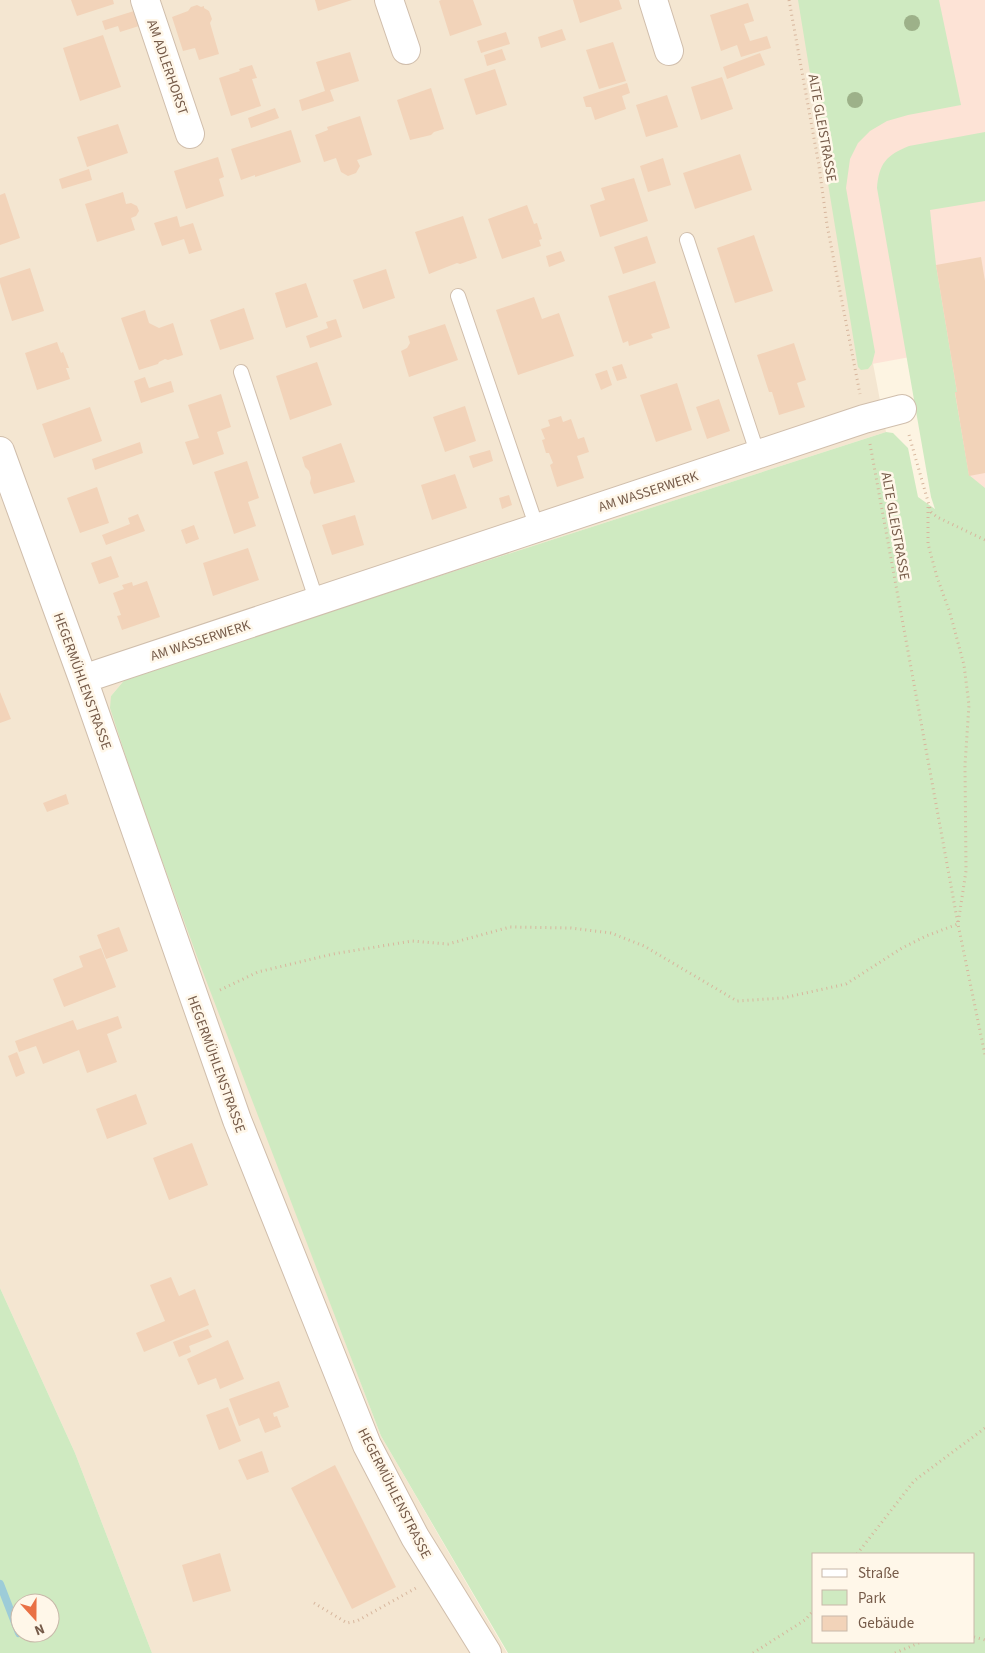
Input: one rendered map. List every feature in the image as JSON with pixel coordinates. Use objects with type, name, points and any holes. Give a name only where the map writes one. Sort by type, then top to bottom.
[{"type":"street","name":"AM ADLERHORST","points":[[145,0],[190,134]]},
{"type":"street","points":[[389,0],[406,50]]},
{"type":"street","points":[[653,0],[669,51]]},
{"type":"street","name":"AM WASSERWERK","points":[[83,679],[864,419],[902,409]]},
{"type":"street","name":"HEGERMÜHLENSTRASSE","points":[[0,451],[83,679],[194,1002],[237,1120],[367,1445],[415,1537],[487,1653]]},
{"type":"lane","points":[[687,240],[758,455]]},
{"type":"lane","points":[[458,296],[537,528]]},
{"type":"lane","points":[[241,372],[317,602]]},
{"type":"path","name":"ALTE GLEISTRASSE","points":[[789,0],[819,166],[827,225],[958,924],[985,1055]]},
{"type":"path","points":[[911,445],[931,512],[936,517],[985,540]]},
{"type":"path","points":[[194,1002],[258,972],[333,954],[412,941],[448,944],[510,927],[571,928],[611,933],[644,946],[737,1001],[783,998],[846,984],[902,948],[926,936],[958,924],[966,871],[964,815],[969,705],[964,665],[928,544],[928,506]]},
{"type":"path","points":[[858,1553],[914,1481],[985,1428]]},
{"type":"path","points":[[314,1603],[347,1623],[357,1621],[438,1575]]},
{"type":"path","points":[[753,1653],[805,1620],[812,1612]]},
{"type":"path","points":[[895,1653],[919,1643]]},
{"type":"shaded area","points":[[0,0],[804,0],[886,432],[127,677],[111,696],[225,1026],[381,1436],[507,1653],[152,1653],[75,1453],[0,1288]]},
{"type":"shaded area","points":[[804,0],[985,0],[985,533],[938,512],[910,357],[872,364]]},
{"type":"green space","points":[[798,0],[939,0],[961,105],[887,121],[870,131],[858,143],[850,159],[846,188],[875,352],[872,364],[868,369],[861,370],[858,367]]},
{"type":"green space","points":[[985,132],[985,201],[930,210],[936,265],[969,475],[985,488],[985,1653],[508,1653],[381,1436],[199,962],[140,800],[110,708],[111,696],[127,677],[886,432],[893,433],[908,448],[918,497],[935,509],[931,497],[877,188],[885,161],[901,149]]},
{"type":"green space","points":[[0,1288],[75,1453],[152,1653],[0,1653]]},
{"type":"building","points":[[71,0],[113,0],[114,4],[77,16]]},
{"type":"building","points":[[315,0],[352,0],[318,11]]},
{"type":"building","points":[[473,0],[482,25],[450,36],[439,1]]},
{"type":"building","points":[[573,0],[619,0],[622,9],[580,23]]},
{"type":"building","points":[[748,3],[754,21],[744,24],[750,41],[767,36],[771,48],[741,57],[737,45],[721,51],[710,15]]},
{"type":"building","points":[[197,5],[204,6],[209,11],[212,19],[210,23],[219,54],[199,60],[195,48],[183,51],[172,17],[188,11],[191,7]]},
{"type":"building","points":[[134,11],[139,26],[120,32],[118,26],[105,30],[102,21]]},
{"type":"building","points":[[562,29],[566,40],[541,48],[538,37]]},
{"type":"building","points":[[506,32],[510,44],[481,53],[477,41]]},
{"type":"building","points":[[103,35],[121,87],[80,101],[63,48]]},
{"type":"building","points":[[613,42],[626,81],[599,89],[586,50]]},
{"type":"building","points":[[502,49],[506,60],[487,66],[484,55]]},
{"type":"building","points":[[350,52],[359,81],[330,90],[334,101],[302,111],[299,100],[325,91],[316,62]]},
{"type":"building","points":[[760,53],[765,65],[727,79],[723,67]]},
{"type":"building","points":[[252,65],[257,78],[252,79],[261,106],[231,116],[219,78]]},
{"type":"building","points":[[495,69],[507,105],[476,115],[464,79]]},
{"type":"building","points":[[722,77],[733,109],[701,120],[691,87]]},
{"type":"building","points":[[627,83],[630,93],[622,96],[626,109],[595,120],[591,107],[586,107],[583,97]]},
{"type":"building","points":[[431,88],[444,129],[431,135],[410,140],[397,100]]},
{"type":"building","points":[[667,95],[678,127],[646,137],[636,105]]},
{"type":"building","points":[[275,108],[279,118],[251,128],[248,118]]},
{"type":"building","points":[[360,116],[372,155],[357,160],[360,166],[356,173],[348,176],[341,172],[336,158],[324,162],[315,135],[328,130],[327,127]]},
{"type":"building","points":[[118,124],[128,153],[87,167],[77,137]]},
{"type":"building","points":[[291,130],[301,162],[241,180],[231,149]]},
{"type":"building","points":[[740,154],[752,190],[695,209],[683,173]]},
{"type":"building","points":[[218,157],[224,177],[219,179],[224,196],[186,209],[174,171]]},
{"type":"building","points":[[663,158],[671,185],[648,192],[640,166]]},
{"type":"building","points":[[89,169],[92,180],[62,189],[59,179]]},
{"type":"building","points":[[634,178],[648,221],[600,237],[590,205],[605,200],[601,188]]},
{"type":"building","points":[[123,192],[126,204],[131,203],[137,206],[139,211],[136,216],[131,218],[135,230],[97,242],[85,204]]},
{"type":"building","points":[[5,193],[20,238],[0,245],[0,195]]},
{"type":"building","points":[[527,205],[534,224],[537,223],[542,239],[539,240],[541,246],[502,259],[488,219]]},
{"type":"building","points":[[177,216],[180,227],[193,223],[202,250],[189,254],[184,239],[162,246],[154,223]]},
{"type":"building","points":[[463,216],[477,258],[460,264],[457,263],[429,274],[415,232]]},
{"type":"building","points":[[754,235],[773,291],[735,303],[717,248]]},
{"type":"building","points":[[647,236],[656,263],[623,274],[614,247]]},
{"type":"building","points":[[561,251],[565,261],[549,267],[546,256]]},
{"type":"building","points":[[981,257],[985,281],[985,473],[969,476],[936,265]]},
{"type":"building","points":[[30,268],[44,311],[12,321],[0,278]]},
{"type":"building","points":[[386,269],[395,298],[363,309],[353,280]]},
{"type":"building","points":[[655,281],[670,328],[651,334],[653,338],[629,346],[628,341],[623,343],[608,296]]},
{"type":"building","points":[[306,283],[318,317],[286,328],[275,293]]},
{"type":"building","points":[[534,297],[542,319],[559,313],[574,356],[518,375],[496,310]]},
{"type":"building","points":[[244,308],[254,339],[220,350],[210,320]]},
{"type":"building","points":[[145,310],[149,323],[159,328],[173,323],[183,355],[168,360],[165,359],[158,364],[139,370],[121,318]]},
{"type":"building","points":[[336,319],[342,337],[310,348],[306,336],[328,328],[326,322]]},
{"type":"building","points":[[445,324],[458,360],[409,377],[401,351],[407,348],[410,343],[408,336]]},
{"type":"building","points":[[57,342],[69,368],[66,368],[70,379],[37,390],[25,353]]},
{"type":"building","points":[[794,343],[806,380],[797,383],[805,407],[779,415],[757,355]]},
{"type":"building","points":[[317,362],[332,405],[290,420],[276,376]]},
{"type":"building","points":[[622,364],[627,378],[617,381],[612,367]]},
{"type":"building","points":[[607,370],[612,385],[601,390],[595,374]]},
{"type":"building","points":[[145,377],[149,388],[171,381],[174,392],[141,403],[134,381]]},
{"type":"building","points":[[677,383],[692,430],[656,442],[640,395]]},
{"type":"building","points":[[221,394],[231,427],[217,432],[224,454],[193,465],[185,442],[199,438],[188,405]]},
{"type":"building","points":[[719,399],[730,431],[707,439],[696,407]]},
{"type":"building","points":[[465,406],[476,441],[445,452],[433,417]]},
{"type":"building","points":[[90,407],[102,441],[54,458],[42,424]]},
{"type":"building","points":[[561,416],[563,422],[571,419],[578,439],[584,437],[589,452],[577,456],[584,478],[557,487],[550,465],[553,463],[549,453],[546,453],[542,440],[545,439],[541,429],[550,426],[548,420]]},
{"type":"building","points":[[140,442],[143,453],[95,470],[92,459]]},
{"type":"building","points":[[341,443],[355,482],[314,494],[310,483],[309,471],[305,467],[302,457]]},
{"type":"building","points":[[490,450],[493,461],[473,468],[469,456]]},
{"type":"building","points":[[247,461],[259,498],[248,502],[256,526],[234,534],[214,472]]},
{"type":"building","points":[[455,474],[467,508],[432,520],[421,485]]},
{"type":"building","points":[[97,487],[109,523],[80,533],[67,498]]},
{"type":"building","points":[[509,495],[512,505],[502,509],[499,498]]},
{"type":"building","points":[[138,514],[145,531],[106,545],[102,535],[130,524],[128,518]]},
{"type":"building","points":[[355,515],[364,545],[332,555],[322,525]]},
{"type":"building","points":[[194,525],[199,539],[186,544],[181,530]]},
{"type":"building","points":[[248,548],[259,580],[213,596],[203,563]]},
{"type":"building","points":[[111,556],[119,577],[99,584],[91,563]]},
{"type":"building","points":[[147,581],[160,617],[122,630],[117,616],[121,615],[113,593],[124,589],[122,585],[132,582],[133,586]]},
{"type":"building","points":[[0,692],[11,719],[0,723]]},
{"type":"building","points":[[66,794],[69,804],[47,812],[43,803]]},
{"type":"building","points":[[119,927],[128,951],[106,959],[97,935]]},
{"type":"building","points":[[101,948],[116,987],[64,1007],[53,979],[83,967],[79,956]]},
{"type":"building","points":[[118,1016],[122,1028],[107,1034],[117,1062],[87,1073],[79,1050],[43,1064],[36,1046],[19,1052],[15,1041],[73,1020],[77,1030]]},
{"type":"building","points":[[17,1052],[25,1073],[16,1077],[8,1056]]},
{"type":"building","points":[[136,1094],[147,1124],[107,1139],[96,1109]]},
{"type":"building","points":[[192,1143],[208,1185],[169,1200],[153,1158]]},
{"type":"building","points":[[171,1277],[179,1296],[195,1289],[209,1325],[144,1352],[136,1333],[165,1321],[150,1285]]},
{"type":"building","points":[[208,1329],[212,1337],[189,1346],[191,1352],[179,1357],[173,1342]]},
{"type":"building","points":[[228,1340],[244,1379],[220,1389],[216,1378],[198,1385],[187,1359]]},
{"type":"building","points":[[279,1381],[289,1407],[273,1413],[274,1417],[277,1416],[281,1427],[265,1433],[259,1418],[239,1426],[229,1399]]},
{"type":"building","points":[[228,1407],[241,1441],[219,1450],[206,1415]]},
{"type":"building","points":[[262,1451],[269,1472],[247,1480],[238,1460]]},
{"type":"building","points":[[335,1465],[396,1587],[352,1609],[291,1488]]},
{"type":"building","points":[[220,1553],[231,1591],[193,1602],[182,1565]]},
{"type":"waterway","points":[[0,1584],[10,1610]]}]
